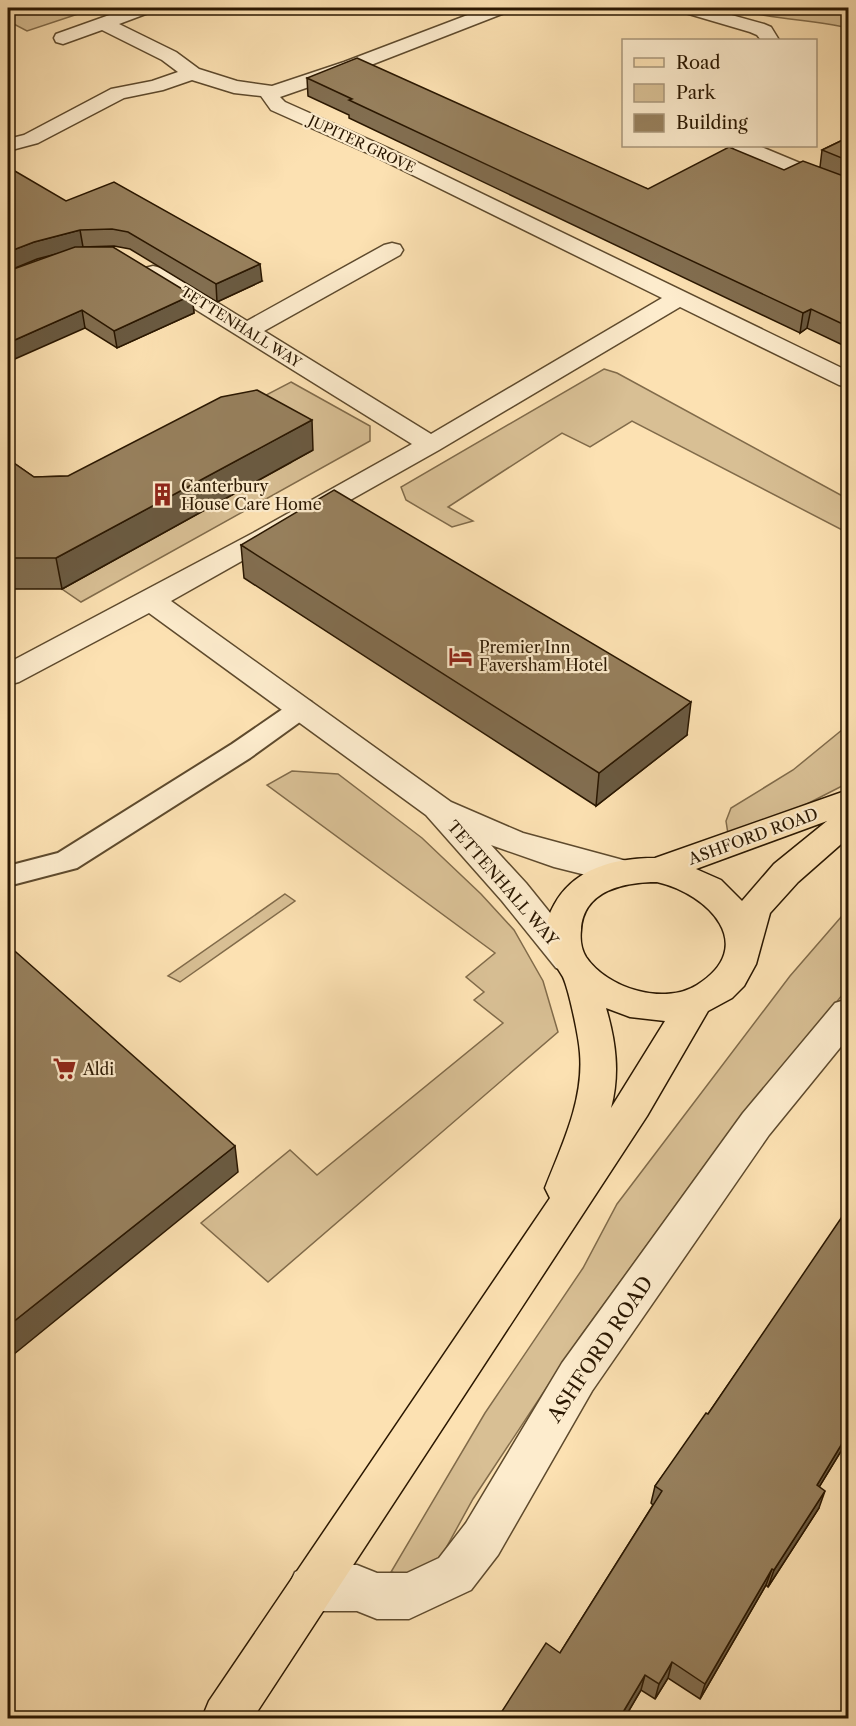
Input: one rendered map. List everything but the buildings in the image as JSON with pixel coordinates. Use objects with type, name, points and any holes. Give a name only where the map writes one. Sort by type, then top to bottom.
[{"type":"main road","name":"ASHFORD ROAD","points":[[657,870],[849,801]]},
{"type":"main road","name":"ASHFORD ROAD","points":[[743,946],[755,908],[786,873],[849,821]]},
{"type":"main road","points":[[543,1243],[583,1137],[597,1088],[598,1053],[574,967],[561,936],[565,914],[577,895],[597,880],[622,872],[657,870],[684,876],[708,888],[721,899],[739,924],[743,946],[737,969],[720,988],[695,1002],[665,1007],[633,1004],[604,994],[574,967]]},
{"type":"main road","points":[[226,1719],[634,1105],[695,1002]]},
{"type":"street","points":[[63,38],[145,8]]},
{"type":"street","points":[[103,23],[169,56],[192,73],[234,87],[273,92],[351,66],[501,8]]},
{"type":"street","points":[[688,8],[757,28],[767,34],[770,39]]},
{"type":"street","points":[[8,145],[31,139],[118,93],[156,86],[192,73]]},
{"type":"street","name":"JUPITER GROVE","points":[[273,92],[270,97],[278,106],[381,152],[849,380]]},
{"type":"street","points":[[744,147],[849,190]]},
{"type":"street","points":[[247,331],[392,250]]},
{"type":"street","name":"TETTENHALL WAY","points":[[134,262],[430,444]]},
{"type":"street","points":[[8,675],[152,601],[430,444],[679,298]]},
{"type":"street","name":"TETTENHALL WAY","points":[[152,601],[437,807],[514,892],[574,967]]},
{"type":"street","name":"TETTENHALL WAY","points":[[437,807],[512,841],[554,855],[622,872]]},
{"type":"street","name":"ASHFORD ROAD","points":[[311,1588],[357,1588],[377,1596],[409,1596],[455,1574],[482,1539],[577,1377],[756,1124],[849,1013]]},
{"type":"lane","points":[[8,876],[67,861],[241,751],[302,708]]},
{"type":"green space","points":[[8,8],[96,8],[27,31],[8,21]]},
{"type":"green space","points":[[734,8],[848,8],[848,28],[762,15]]},
{"type":"green space","points":[[604,369],[617,373],[848,499],[848,533],[632,421],[590,447],[562,433],[448,507],[473,521],[452,527],[406,500],[401,487]]},
{"type":"green space","points":[[291,382],[370,426],[370,441],[81,602],[62,589],[292,462],[123,470]]},
{"type":"green space","points":[[848,725],[848,783],[801,807],[728,834],[726,821],[731,808],[793,770]]},
{"type":"green space","points":[[292,771],[338,774],[422,838],[481,894],[514,930],[543,981],[558,1032],[268,1282],[201,1223],[290,1150],[317,1175],[503,1023],[474,1000],[484,992],[466,977],[495,953],[267,785]]},
{"type":"green space","points":[[285,894],[295,901],[180,982],[168,976]]},
{"type":"green space","points":[[848,909],[848,988],[718,1147],[580,1337],[473,1499],[441,1557],[418,1578],[391,1572],[485,1413],[583,1268],[617,1204],[790,976]]},
{"type":"place","name":"Canterbury House Care Home","points":[[163,495]]},
{"type":"place","name":"Premier Inn Faversham Hotel","points":[[461,656]]},
{"type":"place","name":"Aldi","points":[[65,1069]]}]
